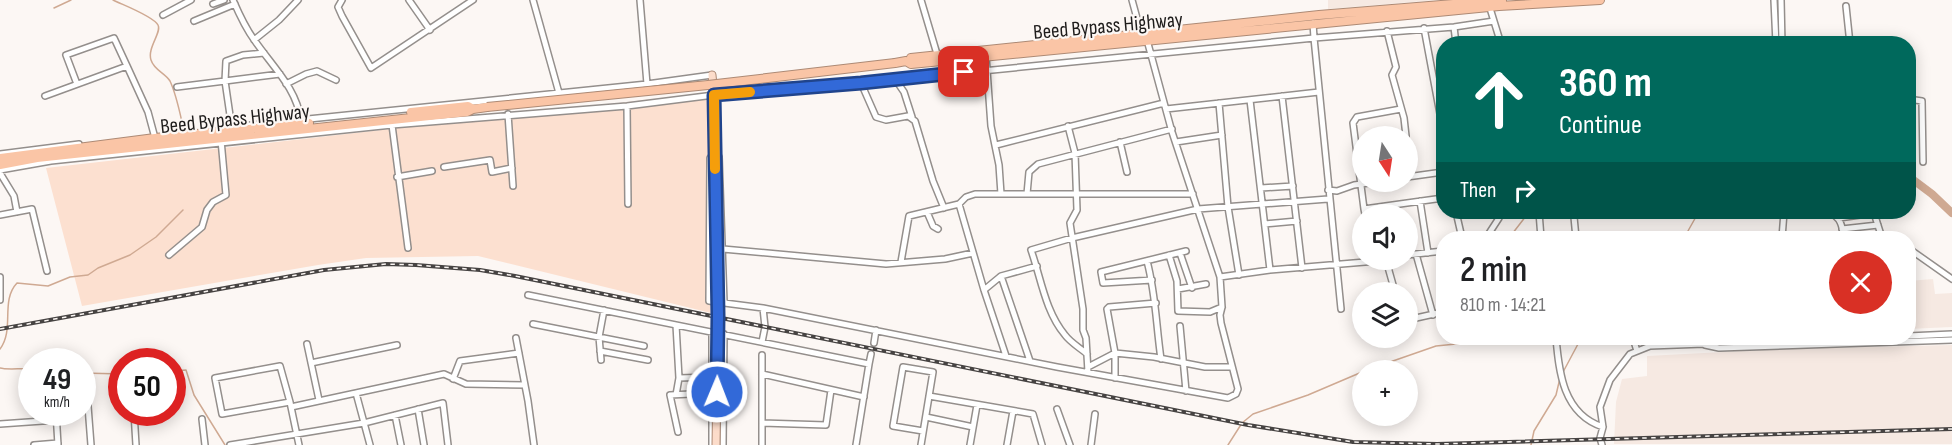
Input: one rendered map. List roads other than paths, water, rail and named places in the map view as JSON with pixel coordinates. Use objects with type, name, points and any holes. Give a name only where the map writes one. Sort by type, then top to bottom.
[{"type":"highway","name":"Beed Bypass Highway","points":[[906,62],[910,58],[937,54],[1509,0]]},
{"type":"highway","name":"Beed Bypass Highway","points":[[1488,3],[1600,0]]},
{"type":"highway","name":"Beed Bypass Highway","points":[[0,165],[155,137],[232,128],[301,127],[467,112],[480,108],[986,55],[1144,36]]},
{"type":"highway","name":"Beed Bypass Highway","points":[[0,156],[104,148],[147,149],[221,141],[301,127]]},
{"type":"main road","points":[[712,75],[718,315],[714,445]]},
{"type":"street","points":[[163,15],[191,0]]},
{"type":"street","points":[[213,4],[224,0]]},
{"type":"street","points":[[254,40],[279,20],[298,0]]},
{"type":"street","points":[[342,0],[338,7],[371,68],[473,0]]},
{"type":"street","points":[[418,0],[410,2],[429,30]]},
{"type":"street","points":[[533,0],[559,93]]},
{"type":"street","points":[[640,0],[647,84]]},
{"type":"street","points":[[921,0],[937,54]]},
{"type":"street","points":[[724,302],[719,157],[715,151],[710,158],[710,301],[763,308],[1006,357],[1088,370],[1115,378],[1186,392],[1228,399],[1236,394],[1238,388],[1220,315],[1221,277],[1132,0]]},
{"type":"street","points":[[1774,0],[1776,36]]},
{"type":"street","points":[[1781,0],[1782,36]]},
{"type":"street","points":[[194,21],[234,2],[254,40],[286,84],[299,109],[301,127],[392,125],[559,93],[712,75]]},
{"type":"street","points":[[1488,3],[1499,36]]},
{"type":"street","points":[[1846,6],[1849,36]]},
{"type":"street","points":[[1313,20],[1341,309]]},
{"type":"street","points":[[480,108],[508,114],[627,106],[714,95],[895,80],[1387,31],[1454,27],[1494,21]]},
{"type":"street","points":[[1454,27],[1455,36]]},
{"type":"street","points":[[1424,28],[1436,92]]},
{"type":"street","points":[[1387,31],[1396,67],[1392,75],[1404,126]]},
{"type":"street","points":[[77,84],[66,56],[114,38],[147,112],[155,137]]},
{"type":"street","points":[[232,128],[225,81],[226,61],[243,55],[264,53]]},
{"type":"street","points":[[986,55],[991,126],[996,145],[1001,194]]},
{"type":"street","points":[[45,96],[127,66]]},
{"type":"street","points":[[286,84],[317,71],[336,80]]},
{"type":"street","points":[[177,87],[280,74]]},
{"type":"street","points":[[895,80],[904,92],[944,208]]},
{"type":"street","points":[[861,83],[876,117],[886,120],[912,117]]},
{"type":"street","points":[[996,145],[1068,126],[1165,106],[1219,103],[1319,92]]},
{"type":"street","points":[[1282,96],[1302,268]]},
{"type":"street","points":[[1251,100],[1270,270]]},
{"type":"street","points":[[1916,100],[1922,101],[1923,162]]},
{"type":"street","points":[[1219,103],[1228,207],[1239,275]]},
{"type":"street","points":[[627,106],[628,204]]},
{"type":"street","points":[[1353,126],[1354,119],[1401,109]]},
{"type":"street","points":[[508,114],[513,186]]},
{"type":"street","points":[[392,125],[408,248]]},
{"type":"street","points":[[1068,126],[1075,153],[1077,194],[1077,210],[1070,223],[1083,309],[1088,370]]},
{"type":"street","points":[[1027,194],[1029,172],[1038,164],[1172,129]]},
{"type":"street","points":[[1176,142],[1222,135]]},
{"type":"street","points":[[169,255],[202,227],[207,210],[213,202],[226,195],[221,141]]},
{"type":"street","points":[[1120,142],[1127,172]]},
{"type":"street","points":[[17,212],[14,196],[0,171],[104,148]]},
{"type":"street","points":[[444,167],[490,160],[492,172],[512,168]]},
{"type":"street","points":[[397,177],[432,171]]},
{"type":"street","points":[[1418,176],[1436,173]]},
{"type":"street","points":[[1260,188],[1293,186]]},
{"type":"street","points":[[1328,190],[1337,191],[1352,186]]},
{"type":"street","points":[[901,262],[909,216],[959,204],[966,197],[975,194],[1193,194]]},
{"type":"street","points":[[1087,354],[1066,337],[1055,321],[1031,250],[1072,238],[1198,209],[1329,199]]},
{"type":"street","points":[[1400,204],[1436,199]]},
{"type":"street","points":[[1420,201],[1428,253]]},
{"type":"street","points":[[959,204],[1006,357]]},
{"type":"street","points":[[0,215],[32,209],[47,271]]},
{"type":"street","points":[[927,212],[933,226],[938,229]]},
{"type":"street","points":[[1839,219],[1842,229],[1878,225]]},
{"type":"street","points":[[1876,219],[1880,231]]},
{"type":"street","points":[[1265,224],[1297,221]]},
{"type":"street","points":[[723,249],[886,264],[945,259],[973,253]]},
{"type":"street","points":[[1152,280],[1103,283],[1101,272],[1183,252],[1192,288]]},
{"type":"street","points":[[1418,254],[1436,252]]},
{"type":"street","points":[[1916,254],[1952,279]]},
{"type":"street","points":[[1169,255],[1178,289],[1178,311],[1210,312],[1222,307]]},
{"type":"street","points":[[1147,261],[1156,303],[1155,318],[1161,359]]},
{"type":"street","points":[[1418,261],[1433,315]]},
{"type":"street","points":[[1221,277],[1352,263]]},
{"type":"street","points":[[984,290],[1001,276],[1036,266]]},
{"type":"street","points":[[1001,276],[1030,361]]},
{"type":"street","points":[[0,277],[0,300]]},
{"type":"street","points":[[1178,289],[1206,284]]},
{"type":"street","points":[[528,295],[869,364]]},
{"type":"street","points":[[1115,378],[1115,353],[1107,309],[1156,303]]},
{"type":"street","points":[[762,342],[765,327],[763,308]]},
{"type":"street","points":[[601,360],[599,337],[604,310]]},
{"type":"street","points":[[1418,318],[1436,314]]},
{"type":"street","points":[[533,324],[644,346]]},
{"type":"street","points":[[676,325],[679,378],[676,395]]},
{"type":"street","points":[[1179,326],[1186,392]]},
{"type":"street","points":[[874,342],[876,330]]},
{"type":"street","points":[[712,332],[714,445]]},
{"type":"street","points":[[723,445],[724,334]]},
{"type":"street","points":[[1916,336],[1952,334]]},
{"type":"street","points":[[516,338],[534,445]]},
{"type":"street","points":[[1916,340],[1952,340]]},
{"type":"street","points":[[307,344],[319,400]]},
{"type":"street","points":[[310,363],[397,345]]},
{"type":"street","points":[[1557,345],[1559,373],[1569,400],[1596,425],[1603,427]]},
{"type":"street","points":[[1635,345],[1637,351]]},
{"type":"street","points":[[1602,445],[1600,438],[1603,427],[1600,407],[1610,380],[1630,354],[1650,346],[1677,345]]},
{"type":"street","points":[[600,351],[648,360]]},
{"type":"street","points":[[453,378],[460,361],[519,353]]},
{"type":"street","points":[[1088,370],[1115,353],[1219,368],[1232,367]]},
{"type":"street","points":[[856,445],[871,354]]},
{"type":"street","points":[[762,355],[762,445]]},
{"type":"street","points":[[299,445],[290,404],[280,366],[215,378],[222,414],[290,404],[319,400],[444,374],[466,384],[525,385]]},
{"type":"street","points":[[921,445],[933,372],[903,367],[893,426],[923,431]]},
{"type":"street","points":[[762,374],[864,397]]},
{"type":"street","points":[[679,378],[712,377]]},
{"type":"street","points":[[762,423],[826,425],[831,390]]},
{"type":"street","points":[[356,393],[370,445]]},
{"type":"street","points":[[678,432],[670,395],[712,393]]},
{"type":"street","points":[[929,396],[1033,414],[1042,445]]},
{"type":"street","points":[[230,445],[364,423],[443,403],[448,445]]},
{"type":"street","points":[[970,445],[977,405]]},
{"type":"street","points":[[418,409],[424,445]]},
{"type":"street","points":[[1057,409],[1070,445]]},
{"type":"street","points":[[1007,445],[1013,411]]},
{"type":"street","points":[[1091,445],[1095,414]]},
{"type":"street","points":[[395,415],[400,445]]},
{"type":"street","points":[[926,417],[973,427]]},
{"type":"street","points":[[202,419],[205,445]]},
{"type":"street","points":[[0,424],[18,423]]},
{"type":"street","points":[[34,445],[58,444],[57,426]]},
{"type":"street","points":[[90,426],[91,445]]},
{"type":"street","points":[[135,426],[136,445]]},
{"type":"waterway","points":[[54,8],[71,0]]},
{"type":"waterway","points":[[113,0],[144,14],[158,25],[158,32],[151,50],[151,60],[170,81],[184,131]]},
{"type":"waterway","points":[[1916,182],[1952,213]]},
{"type":"waterway","points":[[0,349],[7,333],[9,298],[17,283],[48,286],[70,277],[88,275],[98,268],[130,255],[156,237],[183,210]]},
{"type":"waterway","points":[[1514,231],[1524,219]]},
{"type":"waterway","points":[[1688,231],[1695,219]]},
{"type":"waterway","points":[[1396,360],[1436,346],[1446,345]]},
{"type":"waterway","points":[[1562,374],[1577,345]]},
{"type":"waterway","points":[[0,368],[18,369]]},
{"type":"waterway","points":[[186,370],[194,395],[225,445]]},
{"type":"waterway","points":[[96,373],[108,374]]},
{"type":"waterway","points":[[1228,445],[1242,423],[1253,414],[1308,395],[1352,376]]},
{"type":"waterway","points":[[1531,445],[1534,431],[1556,395],[1560,378]]},
{"type":"railway","points":[[0,329],[324,270],[386,264],[416,265],[480,270],[515,276],[1248,425],[1353,442],[1437,444],[1952,429]]}]
